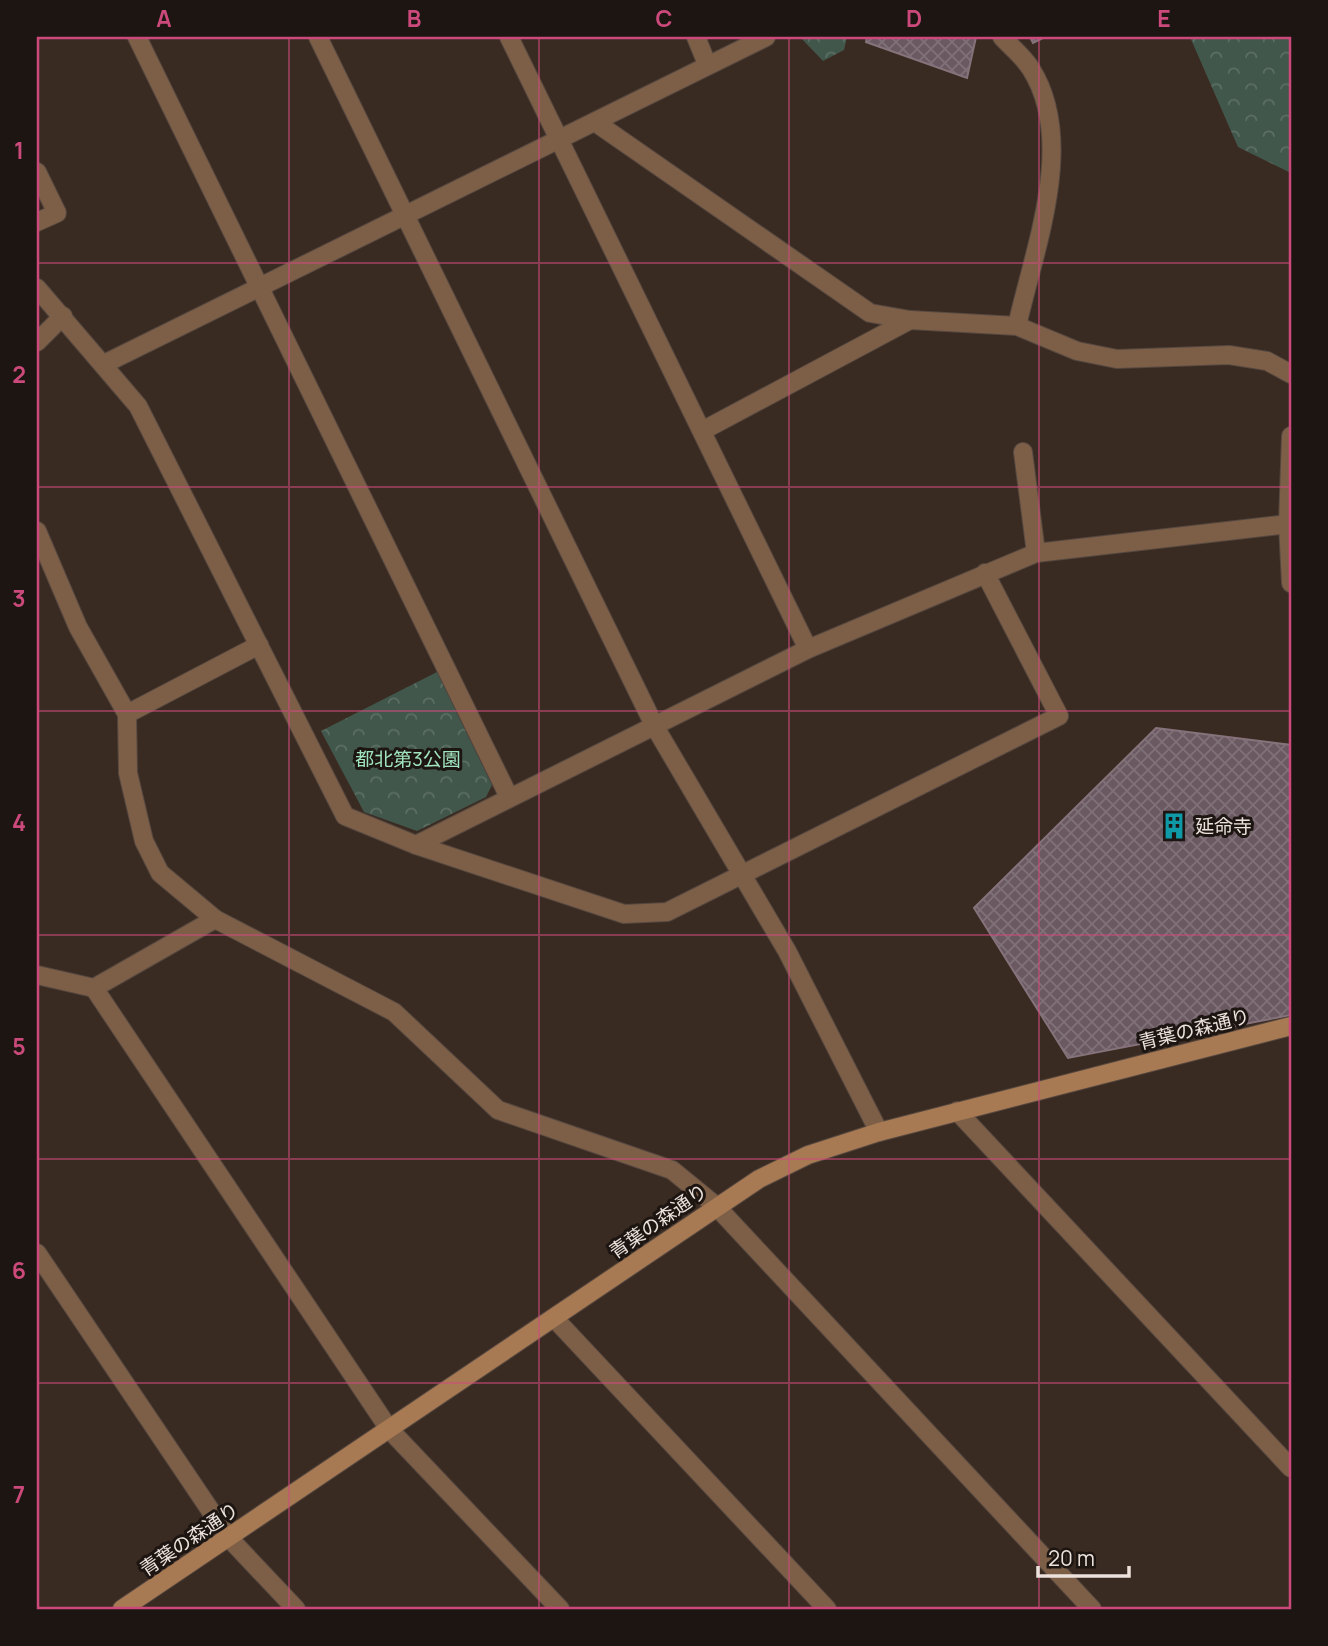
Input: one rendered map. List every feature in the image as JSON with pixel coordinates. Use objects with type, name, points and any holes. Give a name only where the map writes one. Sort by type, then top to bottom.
[{"type":"street","points":[[137,37],[509,797]]},
{"type":"street","points":[[318,37],[655,727],[787,951],[879,1132]]},
{"type":"street","points":[[509,37],[808,649]]},
{"type":"street","points":[[696,37],[707,64]]},
{"type":"street","points":[[104,364],[766,37]]},
{"type":"street","points":[[1002,37],[1031,68],[1049,111],[1053,171],[1017,326]]},
{"type":"street","points":[[595,122],[870,313],[910,320],[1017,326],[1077,351],[1117,359],[1229,355],[1267,361],[1291,374]]},
{"type":"street","points":[[37,172],[57,213],[37,222]]},
{"type":"street","points":[[37,288],[138,406],[345,816],[416,845],[624,914],[667,912],[1059,716],[985,573]]},
{"type":"street","points":[[37,342],[63,316]]},
{"type":"street","points":[[702,430],[910,320]]},
{"type":"street","points":[[1291,436],[1288,524],[1291,583]]},
{"type":"street","points":[[1023,452],[1037,554]]},
{"type":"street","points":[[416,845],[808,649],[985,573],[1037,554],[1288,524]]},
{"type":"street","points":[[37,531],[79,627],[127,714],[128,774],[144,841],[160,873],[215,919],[394,1012],[498,1110],[672,1170],[716,1206],[1093,1609]]},
{"type":"street","points":[[127,714],[259,645]]},
{"type":"street","points":[[37,975],[94,988],[215,919]]},
{"type":"street","points":[[94,988],[389,1429],[560,1609]]},
{"type":"street","name":"青葉の森通り","points":[[122,1609],[759,1179],[808,1155],[879,1132],[1291,1027]]},
{"type":"street","points":[[957,1111],[1291,1468]]},
{"type":"street","points":[[37,1253],[229,1538],[296,1609]]},
{"type":"street","points":[[555,1318],[827,1609]]},
{"type":"green space","points":[[800,37],[847,37],[844,50],[823,61]]},
{"type":"green space","points":[[1190,37],[1291,37],[1291,173],[1238,147]]},
{"type":"green space","name":"都北第3公園","points":[[437,672],[492,785],[486,797],[417,831],[364,812],[321,731]]},
{"type":"building","points":[[867,37],[976,37],[967,78],[866,42]]},
{"type":"building","points":[[1030,37],[1045,37],[1033,43]]},
{"type":"building","name":"延命寺","points":[[1156,728],[1291,745],[1291,1015],[1068,1058],[974,908]]},
{"type":"place","name":"延命寺","points":[[1174,826]]}]
